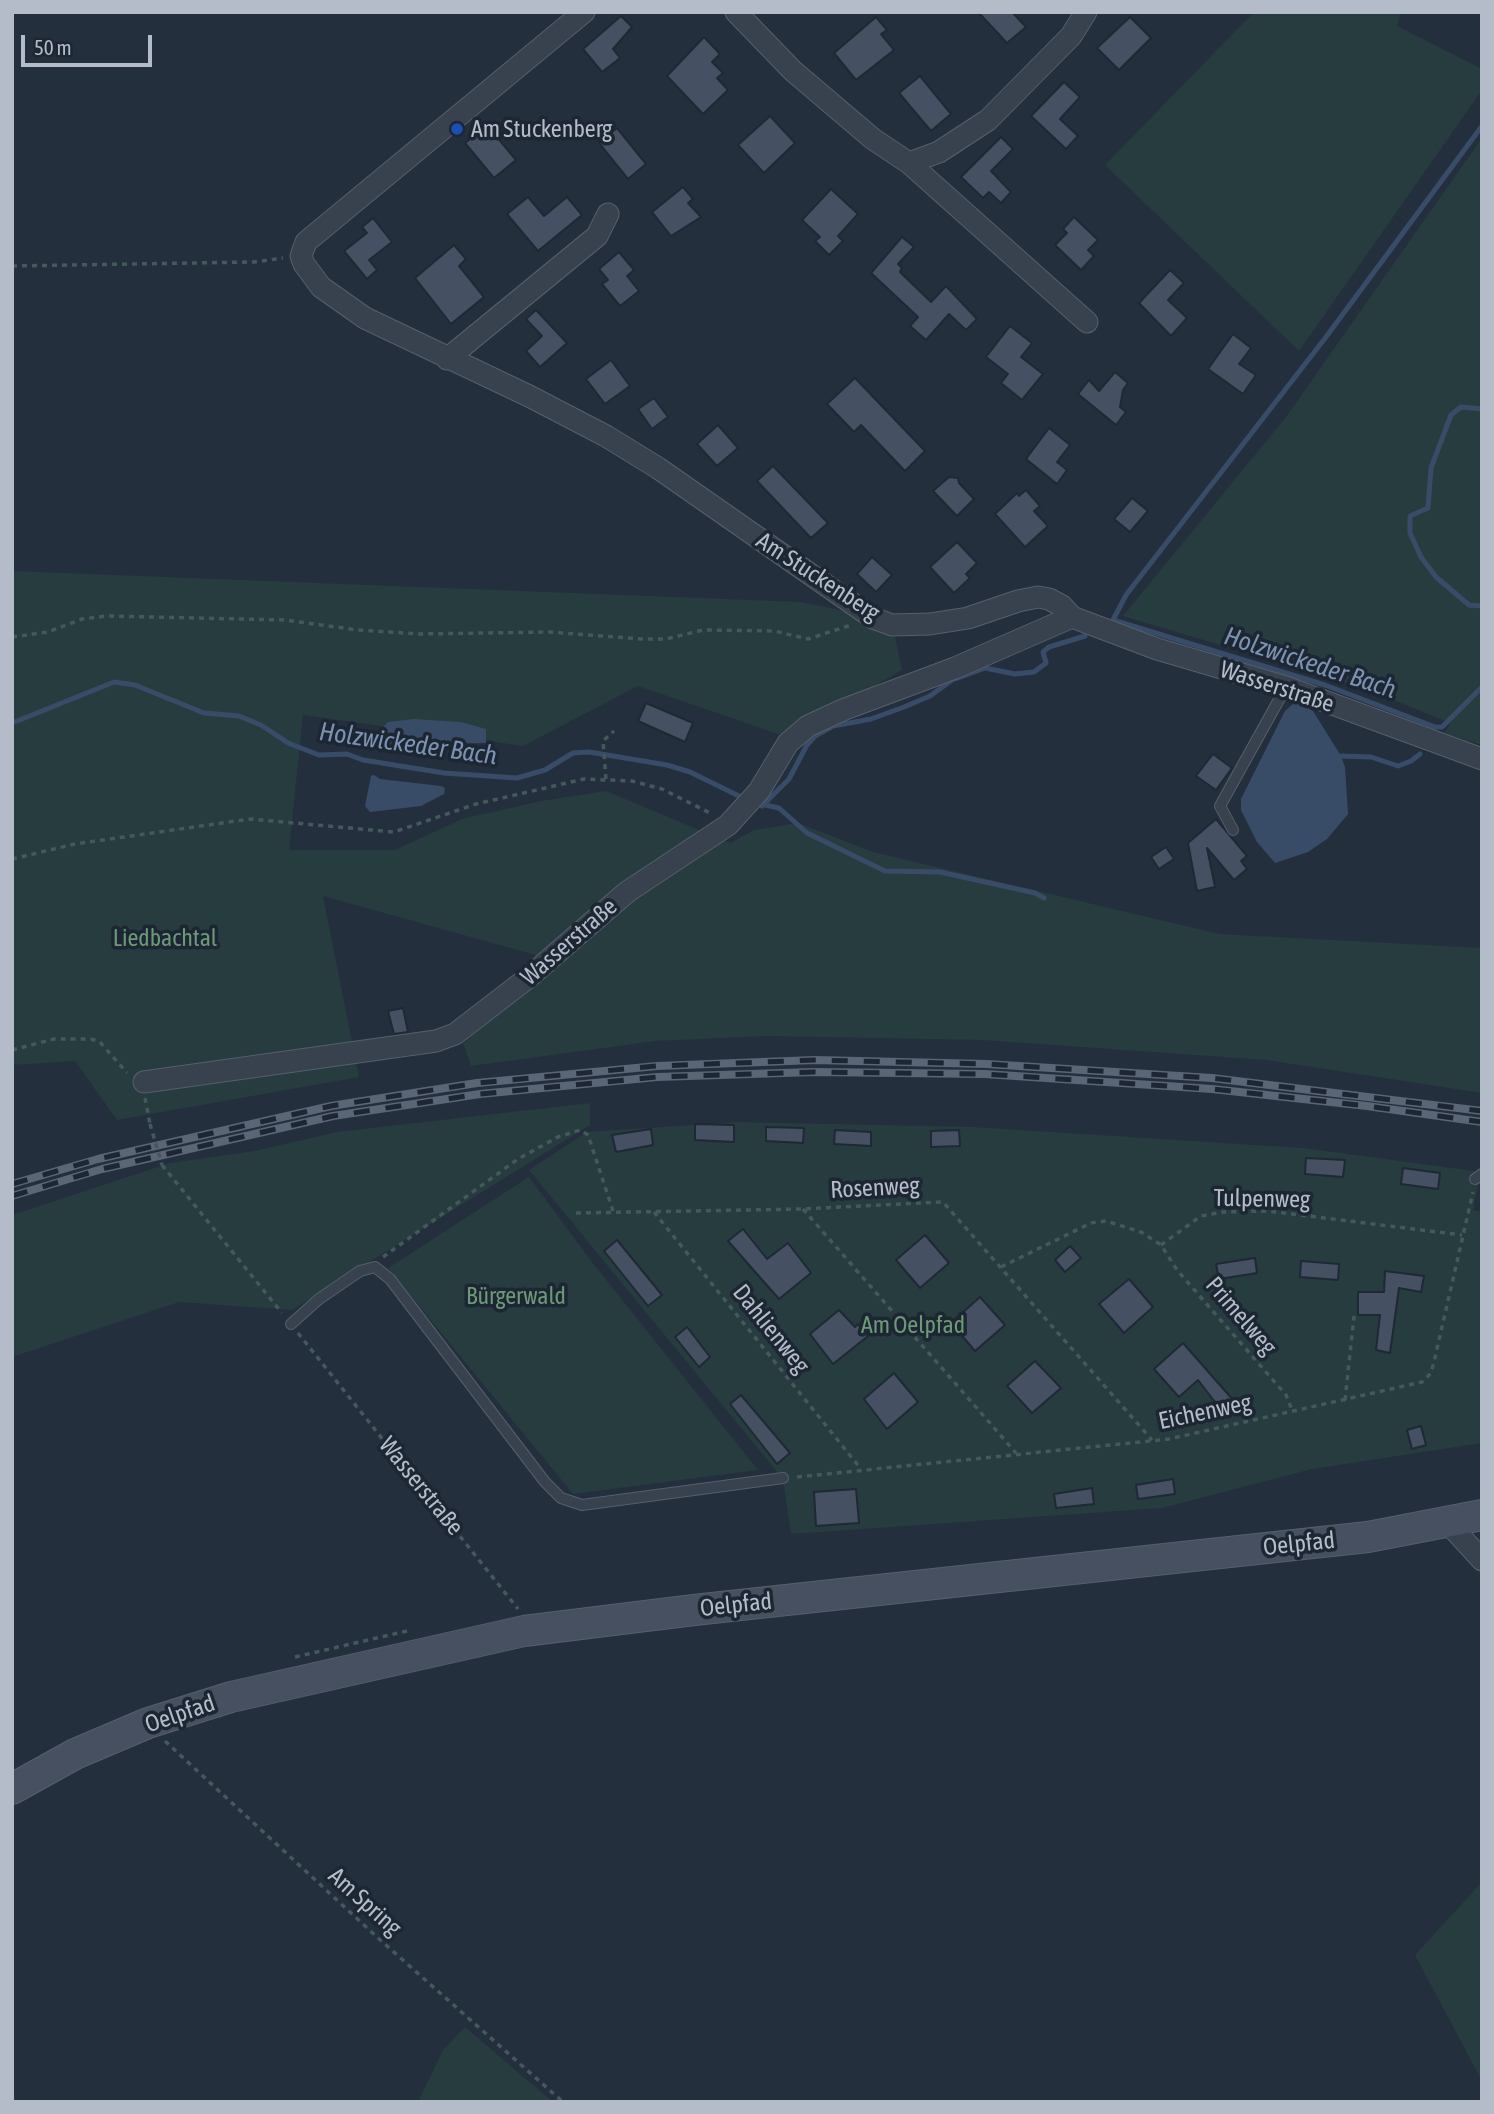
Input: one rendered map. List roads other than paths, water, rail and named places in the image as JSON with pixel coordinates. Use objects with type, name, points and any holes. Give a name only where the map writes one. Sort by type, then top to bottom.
[{"type":"street","name":"Am Stuckenberg","points":[[584,12],[319,228],[306,242],[301,256],[310,274],[338,301],[447,359],[529,396],[606,436],[658,468],[866,613],[892,625],[910,626],[968,618],[1038,597],[1067,612]]},
{"type":"street","points":[[736,12],[793,71],[873,139],[909,163],[1087,322]]},
{"type":"street","points":[[909,163],[939,152],[988,120],[1070,36],[1086,12]]},
{"type":"street","points":[[447,359],[597,236],[608,214]]},
{"type":"street","name":"Wasserstraße","points":[[144,1082],[436,1041],[455,1034],[529,977],[627,892],[735,819],[758,791],[788,743],[819,720],[944,673],[1067,612],[1157,649],[1286,687],[1482,759]]},
{"type":"street","name":"Oelpfad","points":[[12,1789],[75,1754],[148,1723],[231,1696],[524,1631],[694,1609],[1340,1540],[1482,1515]]},
{"type":"street","points":[[1448,1523],[1482,1560]]},
{"type":"lane","points":[[1233,830],[1220,807],[1286,687]]},
{"type":"lane","points":[[291,1324],[319,1299],[360,1271],[375,1267],[390,1279],[545,1482],[561,1498],[582,1505],[783,1478]]},
{"type":"water","points":[[1294,703],[1305,704],[1313,711],[1341,756],[1345,767],[1348,814],[1327,839],[1308,852],[1275,863],[1257,842],[1241,810],[1241,799],[1285,711]]},
{"type":"water","points":[[414,719],[461,722],[486,729],[486,743],[370,746],[370,741],[388,722]]},
{"type":"water","points":[[371,776],[380,779],[441,786],[445,788],[444,794],[421,806],[370,812],[365,806]]},
{"type":"waterway","points":[[1482,126],[1326,337],[1126,595],[1113,620],[1325,685],[1435,727],[1442,727],[1482,687]]},
{"type":"waterway","name":"Holzwickeder Bach","points":[[1482,409],[1461,407],[1451,415],[1431,468],[1428,508],[1410,516],[1410,533],[1421,557],[1436,577],[1469,605],[1482,606]]},
{"type":"waterway","name":"Holzwickeder Bach","points":[[762,806],[789,779],[807,745],[815,736],[833,726],[871,719],[904,707],[930,696],[952,680],[985,668],[1015,674],[1034,672],[1046,663],[1043,652],[1049,647],[1085,636]]},
{"type":"waterway","name":"Holzwickeder Bach","points":[[12,723],[114,682],[135,685],[204,713],[239,716],[261,725],[288,743],[319,755],[347,754],[363,760],[444,773],[517,778],[545,770],[573,753],[589,752],[667,765],[690,772],[743,798]]},
{"type":"waterway","points":[[1341,756],[1371,757],[1398,766],[1420,754]]},
{"type":"waterway","name":"Holzwickeder Bach","points":[[756,803],[779,808],[807,833],[885,871],[940,872],[1035,893],[1044,898]]},
{"type":"railway","points":[[12,1184],[98,1159],[331,1106],[477,1083],[657,1066],[815,1060],[987,1064],[1212,1078],[1482,1111]]},
{"type":"railway","points":[[12,1196],[102,1169],[333,1116],[480,1094],[657,1077],[814,1072],[985,1074],[1212,1089],[1482,1122]]},
{"type":"place","name":"Am Stuckenberg","points":[[457,129]]},
{"type":"park label","name":"Liedbachtal","points":[[165,938]]},
{"type":"park label","name":"Bürgerwald","points":[[516,1296]]},
{"type":"park label","name":"Am Oelpfad","points":[[913,1325]]}]
